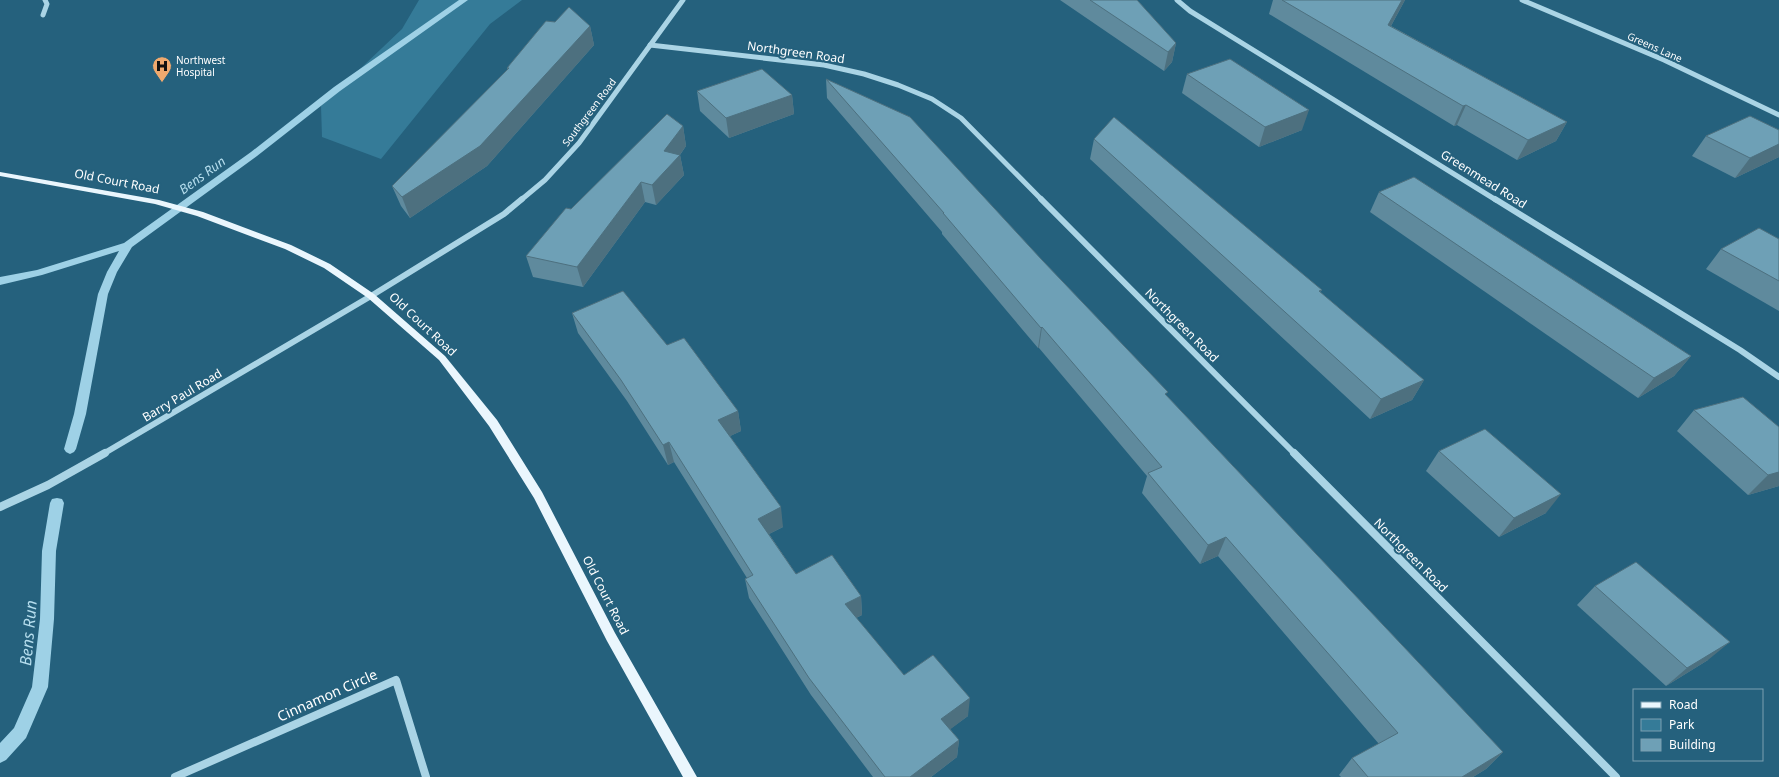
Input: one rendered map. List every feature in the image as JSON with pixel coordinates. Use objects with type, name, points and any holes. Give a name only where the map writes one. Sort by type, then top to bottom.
[{"type":"main road","name":"Old Court Road","points":[[0,174],[156,202],[200,214],[288,247],[327,266],[371,296],[442,358],[493,423],[538,495],[611,637],[690,777]]},
{"type":"street","points":[[43,15],[47,4],[45,0]]},
{"type":"street","name":"Southgreen Road","points":[[371,296],[504,214],[544,180],[579,143],[683,0]]},
{"type":"street","name":"Greenmead Road","points":[[1177,0],[1190,11],[1740,350],[1779,377]]},
{"type":"street","name":"Greens Lane","points":[[1522,0],[1664,60],[1779,115]]},
{"type":"street","name":"Northgreen Road","points":[[650,45],[824,64],[864,74],[898,85],[932,99],[961,118],[1616,777]]},
{"type":"street","name":"Barry Paul Road","points":[[0,507],[48,485],[118,446],[371,296]]},
{"type":"street","name":"Cinnamon Circle","points":[[175,777],[396,680],[426,777]]},
{"type":"green space","points":[[419,0],[522,0],[490,24],[381,159],[322,137],[321,106],[402,29]]},
{"type":"building","points":[[1090,0],[1137,0],[1176,43],[1168,52]]},
{"type":"building","points":[[1282,0],[1402,0],[1388,25],[1567,122],[1528,140],[1466,105],[1463,106]]},
{"type":"building","points":[[569,7],[590,26],[480,146],[402,197],[392,186],[509,68],[507,68],[546,21],[555,22]]},
{"type":"building","points":[[1230,59],[1309,110],[1265,127],[1187,74]]},
{"type":"building","points":[[762,69],[792,95],[726,118],[697,91]]},
{"type":"building","points":[[826,79],[910,117],[1042,260],[1168,392],[1165,394],[1503,752],[1462,777],[1368,777],[1352,758],[1398,733],[1226,537],[1208,545],[1148,473],[1162,467],[1042,327],[1041,328],[944,213]]},
{"type":"building","points":[[667,114],[683,126],[664,151],[680,155],[652,185],[641,182],[577,267],[526,256],[566,208],[571,209]]},
{"type":"building","points":[[1750,116],[1779,130],[1779,144],[1750,158],[1706,136]]},
{"type":"building","points":[[1114,117],[1322,290],[1319,291],[1424,380],[1381,399],[1094,139]]},
{"type":"building","points":[[1414,177],[1691,356],[1654,378],[1379,192]]},
{"type":"building","points":[[1759,228],[1779,239],[1779,281],[1721,249]]},
{"type":"building","points":[[623,291],[667,345],[684,338],[738,411],[718,420],[781,507],[758,519],[796,574],[832,555],[861,596],[845,604],[904,675],[933,655],[970,698],[941,719],[959,740],[910,777],[885,777],[809,678],[745,579],[753,575],[669,442],[663,445],[621,380],[572,313]]},
{"type":"building","points":[[1743,397],[1779,427],[1779,472],[1768,475],[1694,410]]},
{"type":"building","points":[[1485,429],[1561,494],[1514,518],[1439,451]]},
{"type":"building","points":[[1636,562],[1730,642],[1687,668],[1595,586]]},
{"type":"waterway","name":"Bens Run","points":[[128,245],[254,154],[337,89],[464,0]]},
{"type":"waterway","points":[[0,281],[38,273],[128,245]]},
{"type":"waterway","name":"Bens Run","points":[[70,449],[80,414],[103,294],[112,272],[128,245]]},
{"type":"waterway","name":"Bens Run","points":[[0,755],[20,733],[40,687],[47,619],[49,551],[57,503]]},
{"type":"place","name":"Northwest Hospital","points":[[162,83]]}]
